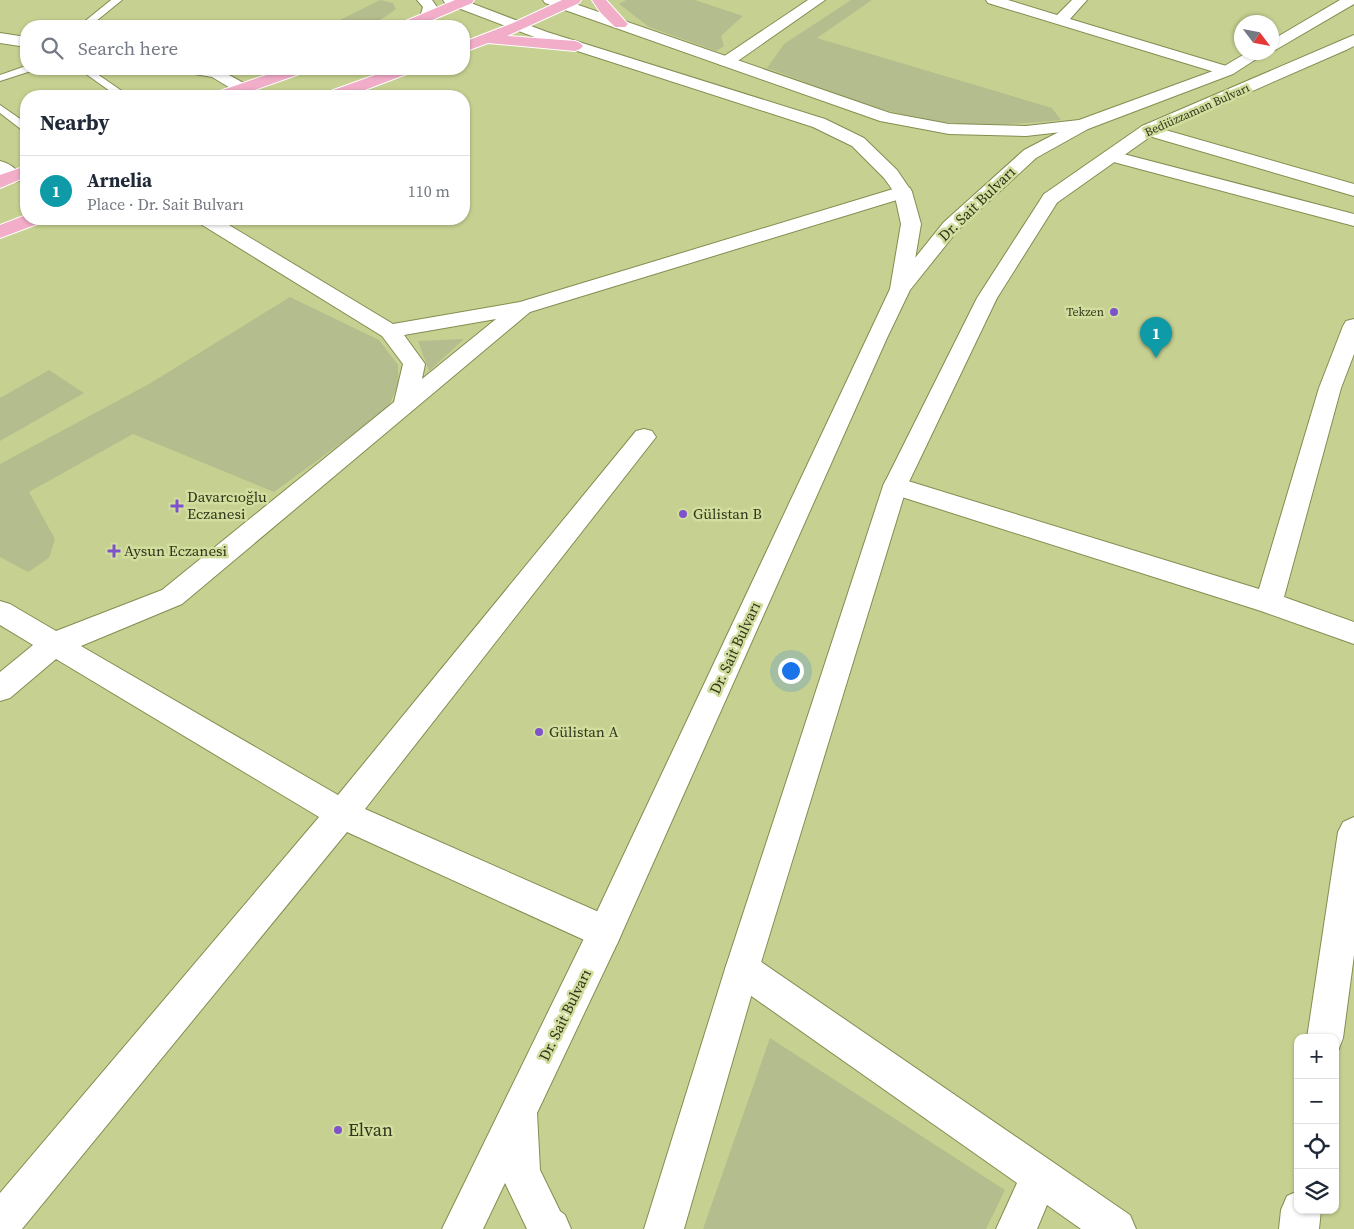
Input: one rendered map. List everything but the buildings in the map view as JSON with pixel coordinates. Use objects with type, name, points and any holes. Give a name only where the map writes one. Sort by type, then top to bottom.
[{"type":"main road","points":[[599,0],[620,24]]},
{"type":"main road","points":[[422,20],[460,1]]},
{"type":"main road","points":[[470,45],[518,26],[563,2]]},
{"type":"main road","points":[[481,41],[532,41],[576,46]]},
{"type":"main road","points":[[242,89],[282,75]]},
{"type":"main road","points":[[350,90],[390,75]]},
{"type":"main road","points":[[0,232],[20,224]]},
{"type":"street","points":[[424,0],[430,7],[427,18]]},
{"type":"street","points":[[726,62],[818,0]]},
{"type":"street","points":[[993,0],[1227,71]]},
{"type":"street","points":[[1060,20],[1080,0]]},
{"type":"street","points":[[460,1],[518,26],[576,46],[820,123],[858,142],[890,174],[903,192],[911,224],[900,289]]},
{"type":"street","points":[[1279,42],[1346,1]]},
{"type":"street","points":[[563,2],[726,62],[886,117],[949,129],[1026,131],[1082,125]]},
{"type":"street","points":[[0,38],[20,41]]},
{"type":"street","name":"Bediüzzaman Bulvarı","points":[[895,486],[987,298],[1050,198],[1148,130],[1333,51],[1354,40]]},
{"type":"street","name":"Bediüzzaman Bulvarı","points":[[1082,125],[1227,71],[1246,60]]},
{"type":"street","points":[[219,75],[242,89]]},
{"type":"street","name":"Dr. Sait Bulvarı","points":[[462,1229],[605,932],[900,289],[951,226],[1008,173],[1030,154],[1082,125]]},
{"type":"street","points":[[1148,130],[1354,190]]},
{"type":"street","points":[[1112,156],[1354,220]]},
{"type":"street","points":[[390,331],[524,308],[903,192]]},
{"type":"street","points":[[216,225],[390,331],[414,364],[405,406]]},
{"type":"street","points":[[0,689],[56,644],[172,597],[524,308]]},
{"type":"street","points":[[1269,603],[1330,388],[1354,326]]},
{"type":"street","points":[[0,1224],[342,814],[644,438]]},
{"type":"street","points":[[664,1229],[742,969],[895,486],[1269,603],[1354,633]]},
{"type":"street","points":[[0,612],[342,814],[605,932]]},
{"type":"street","points":[[1326,1034],[1354,832]]},
{"type":"street","points":[[742,969],[1116,1229]]},
{"type":"street","points":[[518,1111],[520,1173],[546,1225],[550,1229]]},
{"type":"street","points":[[1016,1229],[1040,1177]]},
{"type":"street","points":[[1299,1229],[1301,1214]]},
{"type":"lane","points":[[92,20],[117,0]]},
{"type":"lane","points":[[0,78],[20,71]]},
{"type":"lane","points":[[93,75],[115,90]]},
{"type":"lane","points":[[0,108],[20,123]]},
{"type":"green space","points":[[380,0],[393,3],[396,9],[380,20],[340,20]]},
{"type":"green space","points":[[626,0],[695,0],[743,16],[721,36],[724,46],[716,51],[649,27],[619,4]]},
{"type":"green space","points":[[851,0],[872,0],[817,38],[1052,108],[1061,120],[981,125],[930,120],[859,102],[767,68],[784,44]]},
{"type":"green space","points":[[290,297],[379,340],[398,365],[398,384],[388,409],[274,492],[133,434],[29,492],[55,539],[49,558],[28,572],[0,557],[0,464],[149,384]]},
{"type":"green space","points":[[464,339],[429,371],[418,341]]},
{"type":"green space","points":[[49,370],[84,393],[0,441],[0,398]]},
{"type":"green space","points":[[770,1038],[1005,1190],[986,1229],[703,1229]]},
{"type":"place","name":"Tekzen","points":[[1114,312]]},
{"type":"place","name":"Arnelia","points":[[1156,358]]},
{"type":"place","name":"Davarcıoğlu Eczanesi","points":[[177,506]]},
{"type":"place","name":"Gülistan B","points":[[683,514]]},
{"type":"place","name":"Aysun Eczanesi","points":[[114,551]]},
{"type":"place","name":"Gülistan A","points":[[539,732]]},
{"type":"place","name":"Elvan","points":[[338,1130]]}]
